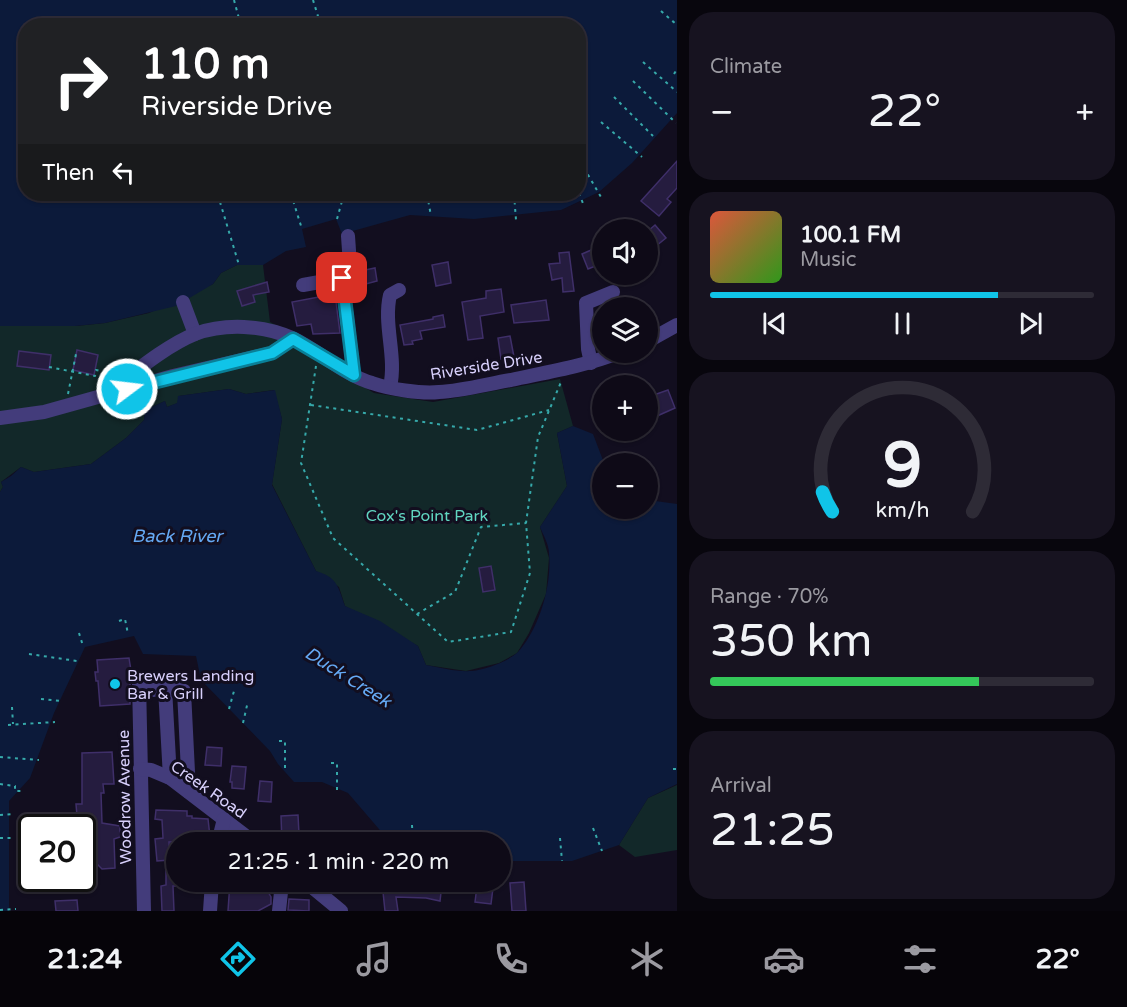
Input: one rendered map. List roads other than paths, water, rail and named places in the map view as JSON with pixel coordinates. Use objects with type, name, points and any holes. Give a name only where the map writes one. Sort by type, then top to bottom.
[{"type":"street","points":[[348,236],[350,265],[342,278],[354,375]]},
{"type":"street","points":[[303,285],[342,278]]},
{"type":"street","points":[[390,387],[393,374],[387,308],[390,295],[399,290]]},
{"type":"street","points":[[591,363],[588,349],[586,303],[613,292]]},
{"type":"street","points":[[183,302],[195,334]]},
{"type":"street","points":[[658,335],[677,325]]},
{"type":"street","name":"Riverside Drive","points":[[104,395],[163,352],[195,334],[246,327],[268,329],[293,339],[354,375],[372,383],[390,387],[438,392],[591,363]]},
{"type":"street","points":[[0,418],[44,412],[172,376],[272,353],[293,339]]},
{"type":"street","name":"Woodrow Avenue","points":[[144,911],[139,686],[165,688]]},
{"type":"street","points":[[170,778],[165,688],[181,688],[184,691],[189,792]]},
{"type":"street","name":"Creek Road","points":[[140,769],[151,770],[170,778],[241,832]]},
{"type":"street","points":[[221,832],[224,819]]},
{"type":"street","points":[[210,911],[211,892]]},
{"type":"street","points":[[279,911],[282,892]]},
{"type":"street","points":[[318,892],[341,911]]},
{"type":"water","points":[[0,0],[677,0],[677,113],[632,163],[599,192],[586,198],[586,18],[18,18],[18,201],[580,201],[561,210],[474,219],[410,215],[342,234],[336,219],[302,229],[306,247],[286,251],[263,265],[237,265],[221,273],[213,284],[176,306],[105,323],[75,326],[0,326]]},
{"type":"water","name":"Back River","points":[[229,389],[246,394],[275,390],[282,419],[272,485],[316,571],[333,579],[345,606],[380,621],[418,646],[426,665],[449,670],[477,670],[509,659],[518,652],[533,631],[543,605],[549,578],[549,550],[540,527],[567,486],[557,433],[573,426],[592,434],[592,441],[596,441],[600,453],[592,453],[592,519],[658,519],[658,501],[677,504],[677,784],[648,798],[619,845],[572,861],[511,861],[511,832],[382,832],[348,793],[322,782],[294,782],[270,751],[201,680],[196,656],[143,654],[134,636],[85,647],[54,713],[30,778],[9,801],[9,911],[0,911],[0,492],[3,487],[1,482],[21,467],[34,472],[91,464],[126,438],[144,420],[145,410],[165,401],[167,407],[177,403],[178,396]]},
{"type":"place","name":"Brewers Landing Bar & Grill","points":[[115,684]]},
{"type":"park label","name":"Cox's Point Park","points":[[427,515]]},
{"type":"water label","name":"Duck Creek","points":[[348,677]]}]
